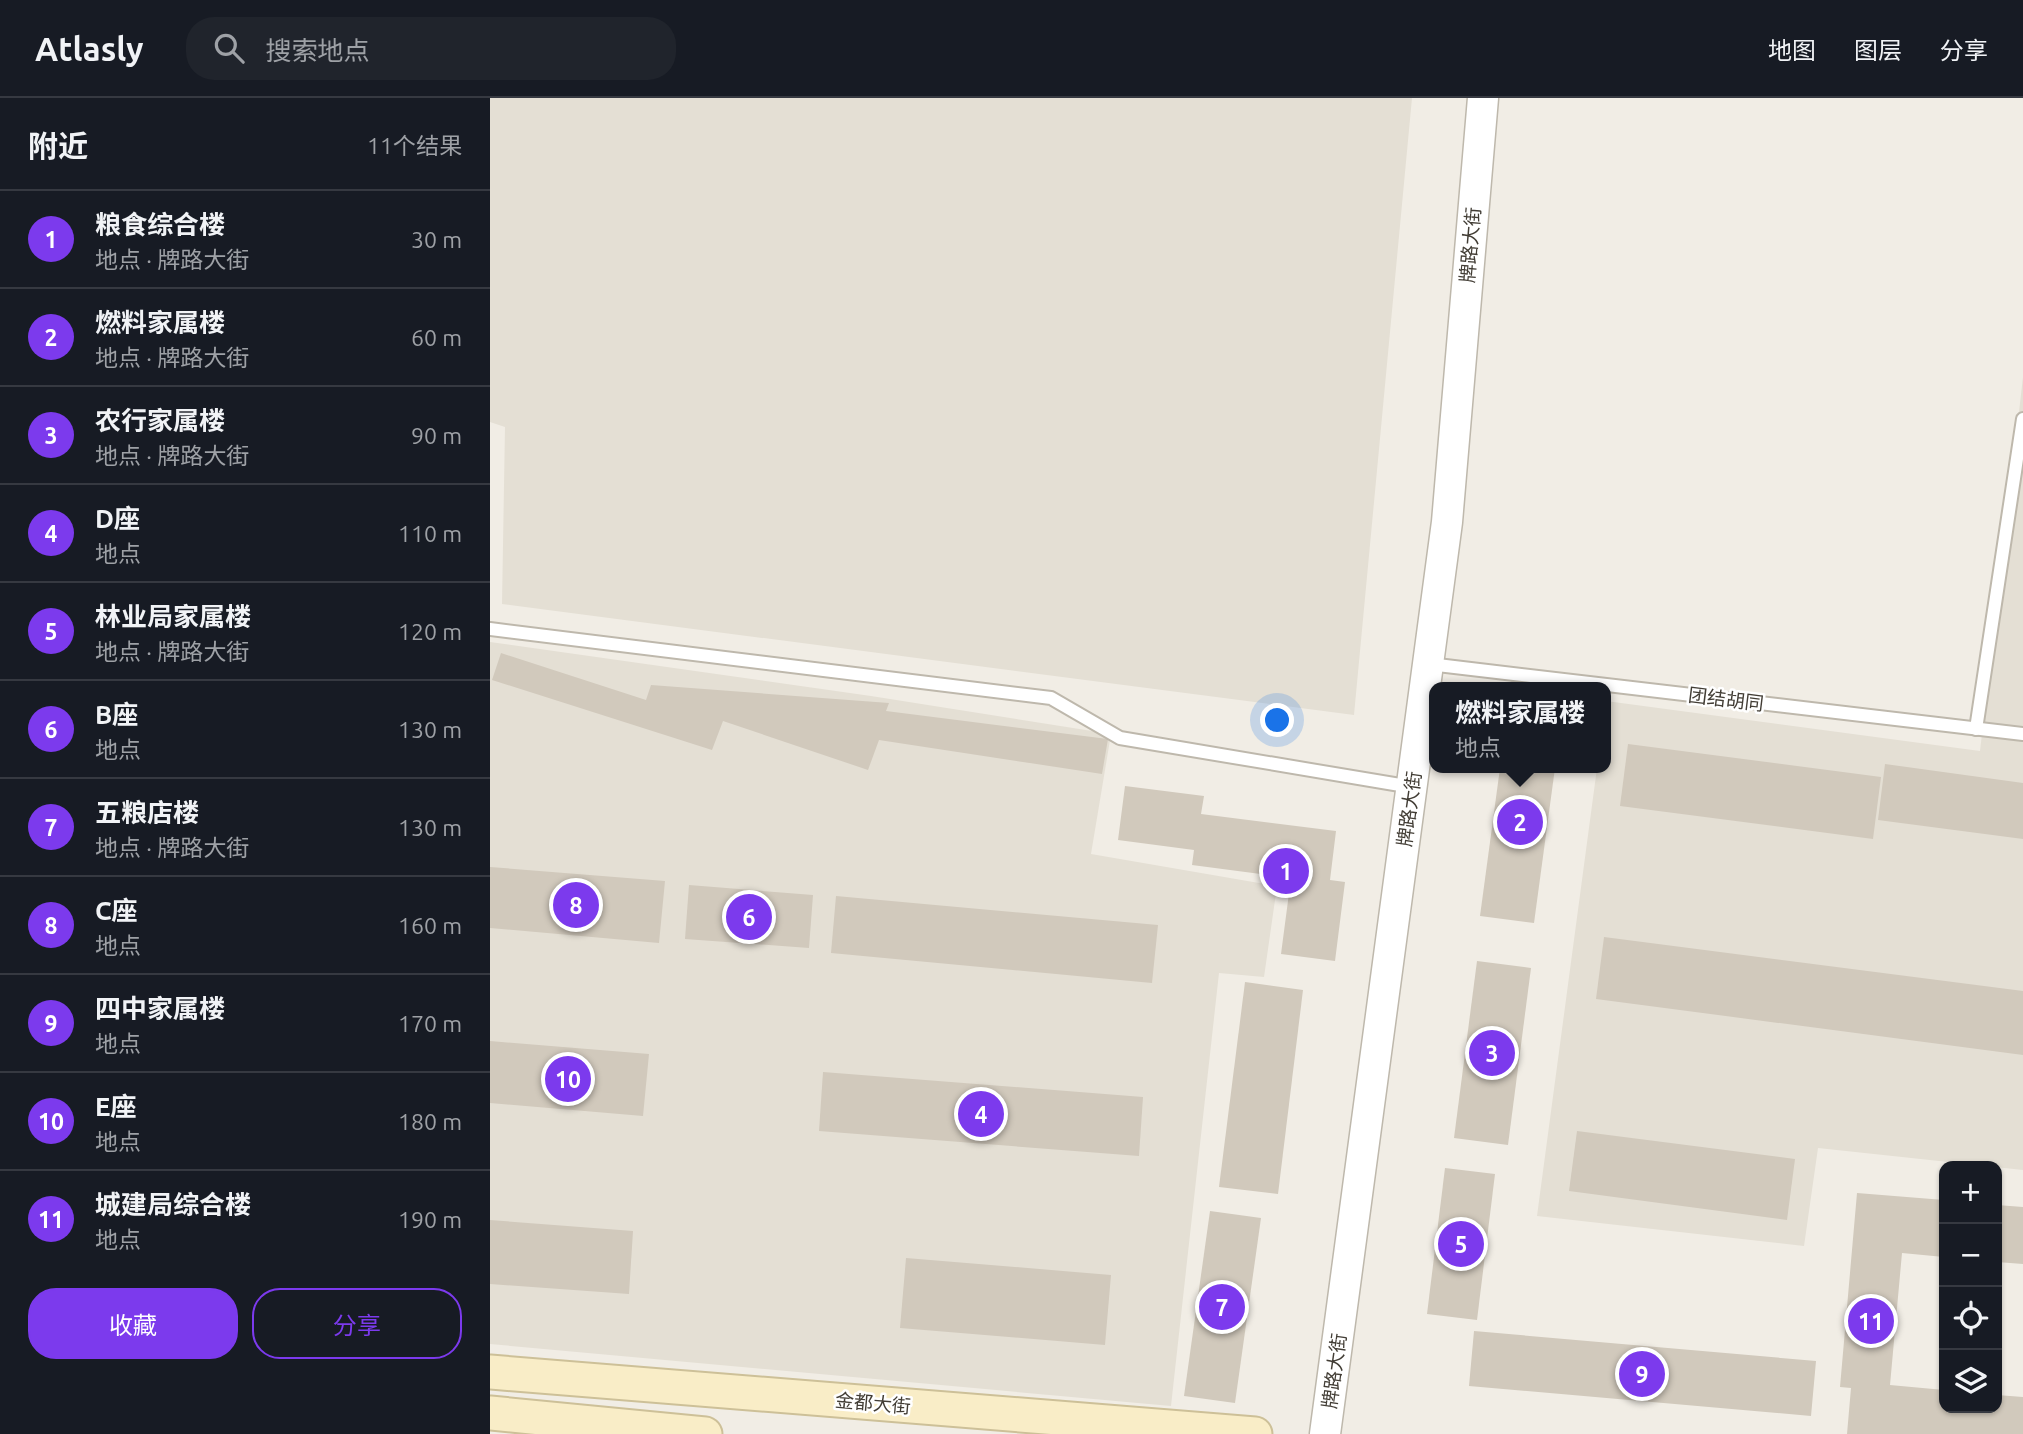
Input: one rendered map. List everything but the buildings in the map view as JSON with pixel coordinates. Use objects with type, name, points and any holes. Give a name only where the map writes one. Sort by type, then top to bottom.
[{"type":"main road","name":"金都大街","points":[[490,1371],[1255,1434]]},
{"type":"main road","points":[[490,1413],[705,1434]]},
{"type":"street","name":"牌路大街","points":[[1325,1434],[1447,522],[1483,98]]},
{"type":"lane","points":[[1976,729],[2023,419]]},
{"type":"lane","points":[[490,628],[1051,698],[1120,738],[1412,787]]},
{"type":"lane","name":"团结胡同","points":[[1428,664],[1580,682]]},
{"type":"lane","name":"团结胡同","points":[[1611,686],[2023,734]]},
{"type":"shaded area","points":[[490,98],[1412,98],[1354,715],[502,604],[505,427],[490,422]]},
{"type":"shaded area","points":[[2023,377],[2023,1170],[2002,1168],[2002,1161],[1939,1161],[1818,1148],[1804,1246],[1537,1216],[1596,773],[1611,773],[1611,702],[1980,751]]},
{"type":"shaded area","points":[[490,642],[871,696],[1111,734],[1091,854],[1277,886],[1264,977],[1219,973],[1171,1406],[490,1344]]},
{"type":"place","name":"燃料家属楼","points":[[1520,822]]},
{"type":"place","name":"粮食综合楼","points":[[1286,871]]},
{"type":"place","name":"C座","points":[[576,905]]},
{"type":"place","name":"B座","points":[[749,917]]},
{"type":"place","name":"农行家属楼","points":[[1492,1053]]},
{"type":"place","name":"E座","points":[[568,1079]]},
{"type":"place","name":"D座","points":[[981,1114]]},
{"type":"place","name":"林业局家属楼","points":[[1461,1244]]},
{"type":"place","name":"五粮店楼","points":[[1222,1307]]},
{"type":"place","name":"城建局综合楼","points":[[1871,1321]]},
{"type":"place","name":"四中家属楼","points":[[1642,1374]]}]
